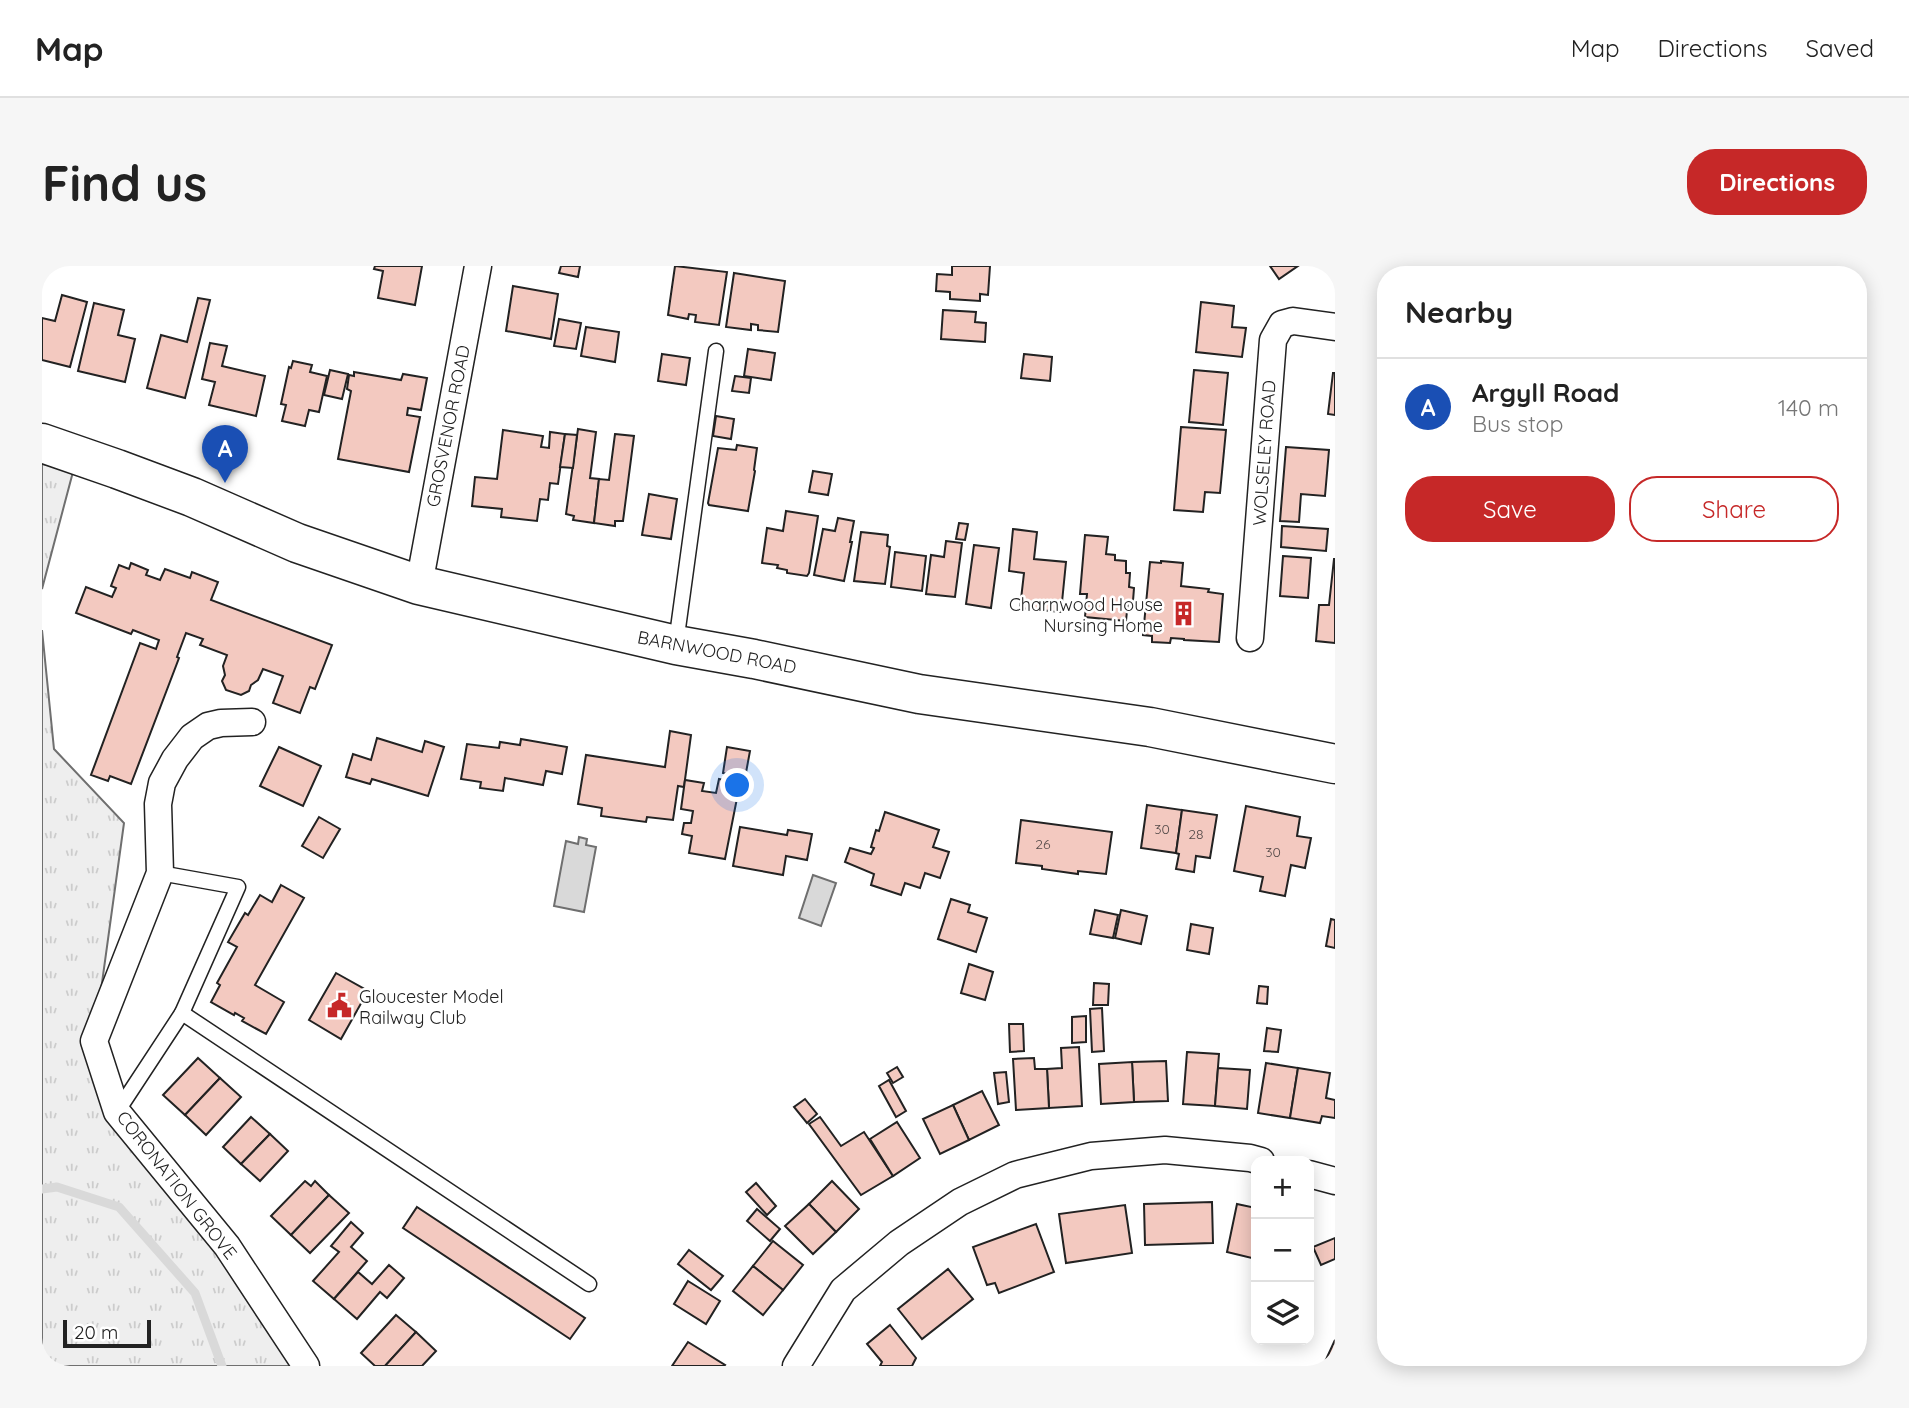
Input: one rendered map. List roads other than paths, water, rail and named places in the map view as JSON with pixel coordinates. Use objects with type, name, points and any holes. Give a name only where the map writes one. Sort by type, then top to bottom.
[{"type":"main road","name":"BARNWOOD ROAD","points":[[42,443],[192,498],[297,543],[419,585],[676,645],[919,694],[1150,727],[1335,764]]},
{"type":"main road","name":"BARNWOOD ROAD","points":[[42,464],[117,469]]},
{"type":"street","name":"GROSVENOR ROAD","points":[[419,585],[478,266]]},
{"type":"street","name":"WOLSELEY ROAD","points":[[1250,638],[1273,340],[1282,324],[1293,321],[1335,327]]},
{"type":"street","name":"CORONATION GROVE","points":[[252,722],[208,726],[192,737],[175,759],[162,783],[158,804],[160,873],[94,1041],[117,1112],[227,1246],[306,1366]]},
{"type":"street","points":[[796,1366],[843,1290],[899,1242],[960,1202],[1015,1175],[1091,1156],[1166,1150],[1251,1158]]},
{"type":"street","points":[[1314,1175],[1335,1181]]},
{"type":"lane","points":[[676,645],[716,351]]},
{"type":"lane","points":[[117,1112],[182,1013],[237,887],[160,873]]},
{"type":"lane","points":[[182,1013],[589,1284]]},
{"type":"waterway","points":[[42,1189],[57,1187],[119,1207],[195,1293],[222,1366]]},
{"type":"place","name":"Argyll Road","points":[[225,483]]},
{"type":"place","name":"Charnwood House Nursing Home","points":[[1183,614]]},
{"type":"place","name":"Gloucester Model Railway Club","points":[[339,1006]]}]
